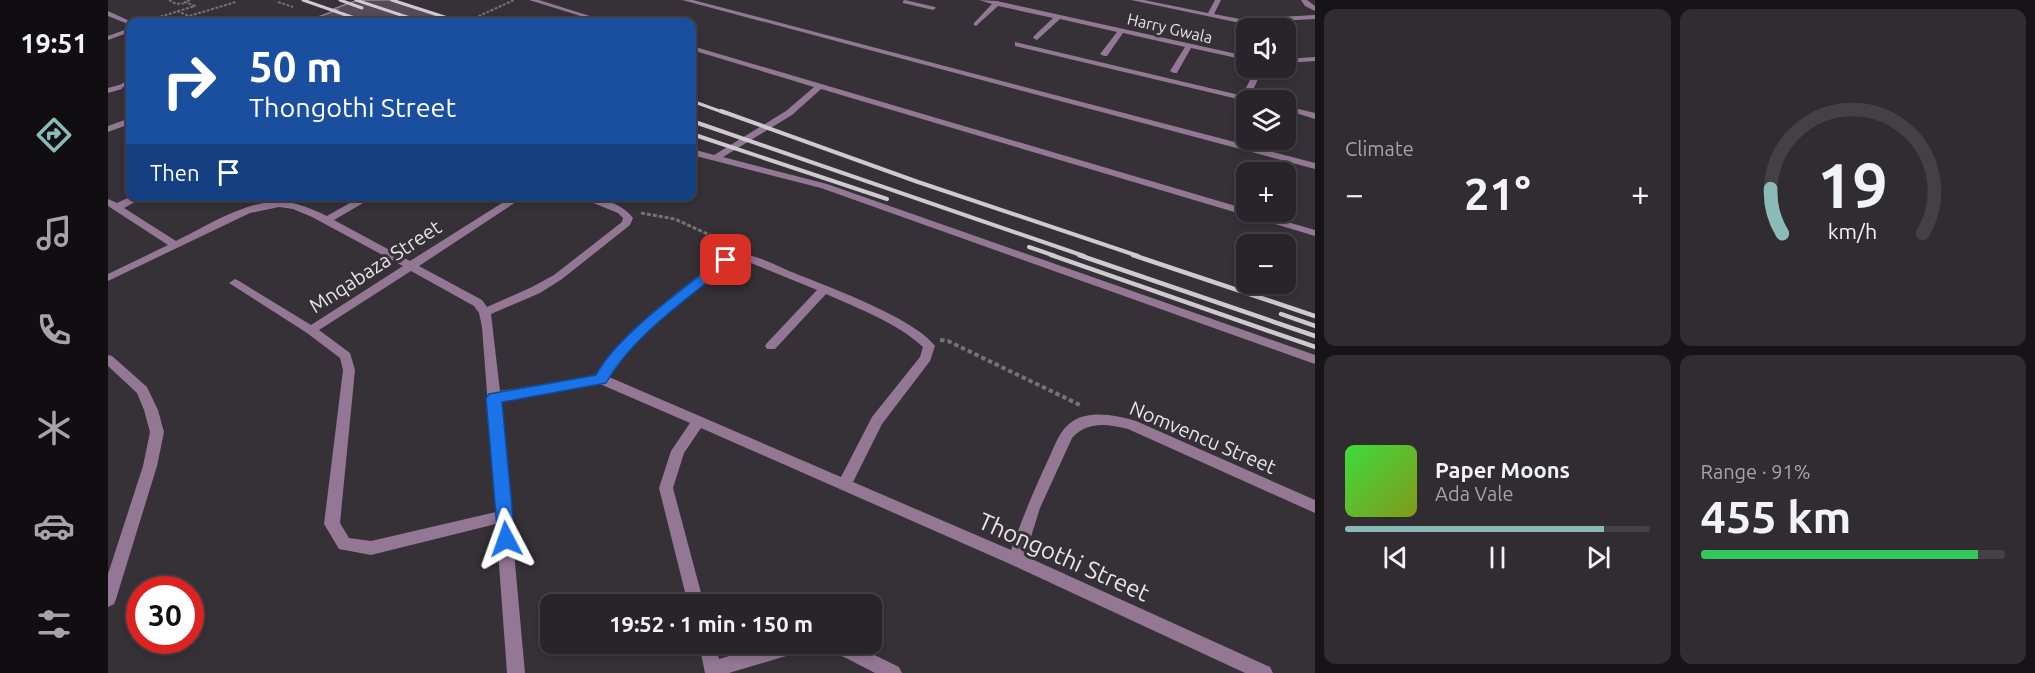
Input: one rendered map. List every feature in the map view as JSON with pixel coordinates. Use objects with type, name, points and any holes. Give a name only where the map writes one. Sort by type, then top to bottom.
[{"type":"street","points":[[532,0],[593,18]]},
{"type":"street","points":[[685,0],[1315,166]]},
{"type":"street","points":[[919,5],[926,0]]},
{"type":"street","name":"Harry Gwala","points":[[982,0],[1236,56]]},
{"type":"street","points":[[1010,6],[1017,0]]},
{"type":"street","points":[[1134,0],[1240,21],[1315,17]]},
{"type":"street","points":[[1210,16],[1218,0]]},
{"type":"street","points":[[1304,0],[1315,9]]},
{"type":"street","points":[[906,2],[933,8]]},
{"type":"street","points":[[976,24],[997,3]]},
{"type":"street","points":[[108,13],[126,21]]},
{"type":"street","points":[[1037,38],[1058,17]]},
{"type":"street","points":[[108,38],[126,31]]},
{"type":"street","points":[[1104,54],[1121,31]]},
{"type":"street","points":[[1018,44],[1236,96]]},
{"type":"street","points":[[1174,71],[1189,46]]},
{"type":"street","points":[[696,49],[1315,233]]},
{"type":"street","points":[[1298,60],[1315,59]]},
{"type":"street","points":[[1298,60],[1315,70]]},
{"type":"street","points":[[1250,88],[1254,78]]},
{"type":"street","points":[[714,159],[789,113],[820,86]]},
{"type":"street","points":[[108,91],[119,87]]},
{"type":"street","points":[[1296,111],[1315,116]]},
{"type":"street","points":[[108,129],[126,123]]},
{"type":"street","points":[[696,153],[824,186],[1315,360]]},
{"type":"street","points":[[327,220],[361,201]]},
{"type":"street","name":"Mnqabaza Street","points":[[311,330],[512,201]]},
{"type":"street","points":[[485,312],[536,290],[558,277],[622,229],[628,218],[622,211],[595,201]]},
{"type":"street","points":[[108,278],[262,205],[286,203],[327,220],[470,297],[485,312],[505,516],[516,673]]},
{"type":"street","points":[[112,205],[175,245]]},
{"type":"street","points":[[494,398],[601,379],[614,358],[647,325],[720,264],[737,256],[750,259],[905,327],[925,339],[929,346],[926,358],[877,421],[844,485]]},
{"type":"street","name":"Mnqabaza Street","points":[[236,283],[311,330],[346,356],[349,370],[332,524],[344,544],[371,548],[505,516]]},
{"type":"street","points":[[771,346],[824,290]]},
{"type":"street","points":[[108,359],[142,390],[157,432],[150,466],[108,599]]},
{"type":"street","name":"Thongothi Street","points":[[601,379],[1016,559],[1264,673]]},
{"type":"street","points":[[1016,559],[1033,508],[1067,435],[1073,427],[1095,420]]},
{"type":"street","name":"Nomvencu Street","points":[[1095,420],[1114,420],[1131,425],[1315,507]]},
{"type":"street","points":[[693,594],[666,488],[678,451],[698,422]]},
{"type":"street","points":[[710,654],[714,671],[791,648],[828,644],[860,656],[893,673]]},
{"type":"lane","points":[[119,87],[126,84]]},
{"type":"path","points":[[169,0],[176,4],[191,0]]},
{"type":"path","points":[[283,0],[278,2],[293,7]]},
{"type":"path","points":[[475,18],[514,0]]},
{"type":"path","points":[[176,11],[189,16],[239,1]]},
{"type":"path","points":[[158,18],[166,16],[164,14],[195,6],[187,2]]},
{"type":"path","points":[[628,218],[652,212],[732,245],[737,256]]},
{"type":"path","points":[[925,339],[948,341],[1077,402],[1095,420]]},
{"type":"building","points":[[358,0],[389,0],[444,18],[315,18],[337,10],[333,9]]},
{"type":"railway","points":[[303,0],[355,18]]},
{"type":"railway","points":[[340,0],[362,8]]},
{"type":"railway","points":[[356,0],[410,18]]},
{"type":"railway","points":[[392,0],[448,18]]},
{"type":"railway","points":[[696,102],[725,113]]},
{"type":"railway","points":[[721,111],[918,182],[1138,256]]},
{"type":"railway","points":[[696,122],[1084,256]]},
{"type":"railway","points":[[696,135],[887,199]]},
{"type":"railway","points":[[1029,247],[1055,256]]},
{"type":"railway","points":[[1051,255],[1315,347]]},
{"type":"railway","points":[[1079,255],[1315,336]]},
{"type":"railway","points":[[1133,255],[1315,316]]},
{"type":"railway","points":[[1281,314],[1315,326]]},
{"type":"route","points":[[506,539],[494,398],[601,379],[606,368],[633,338],[726,260]]}]
